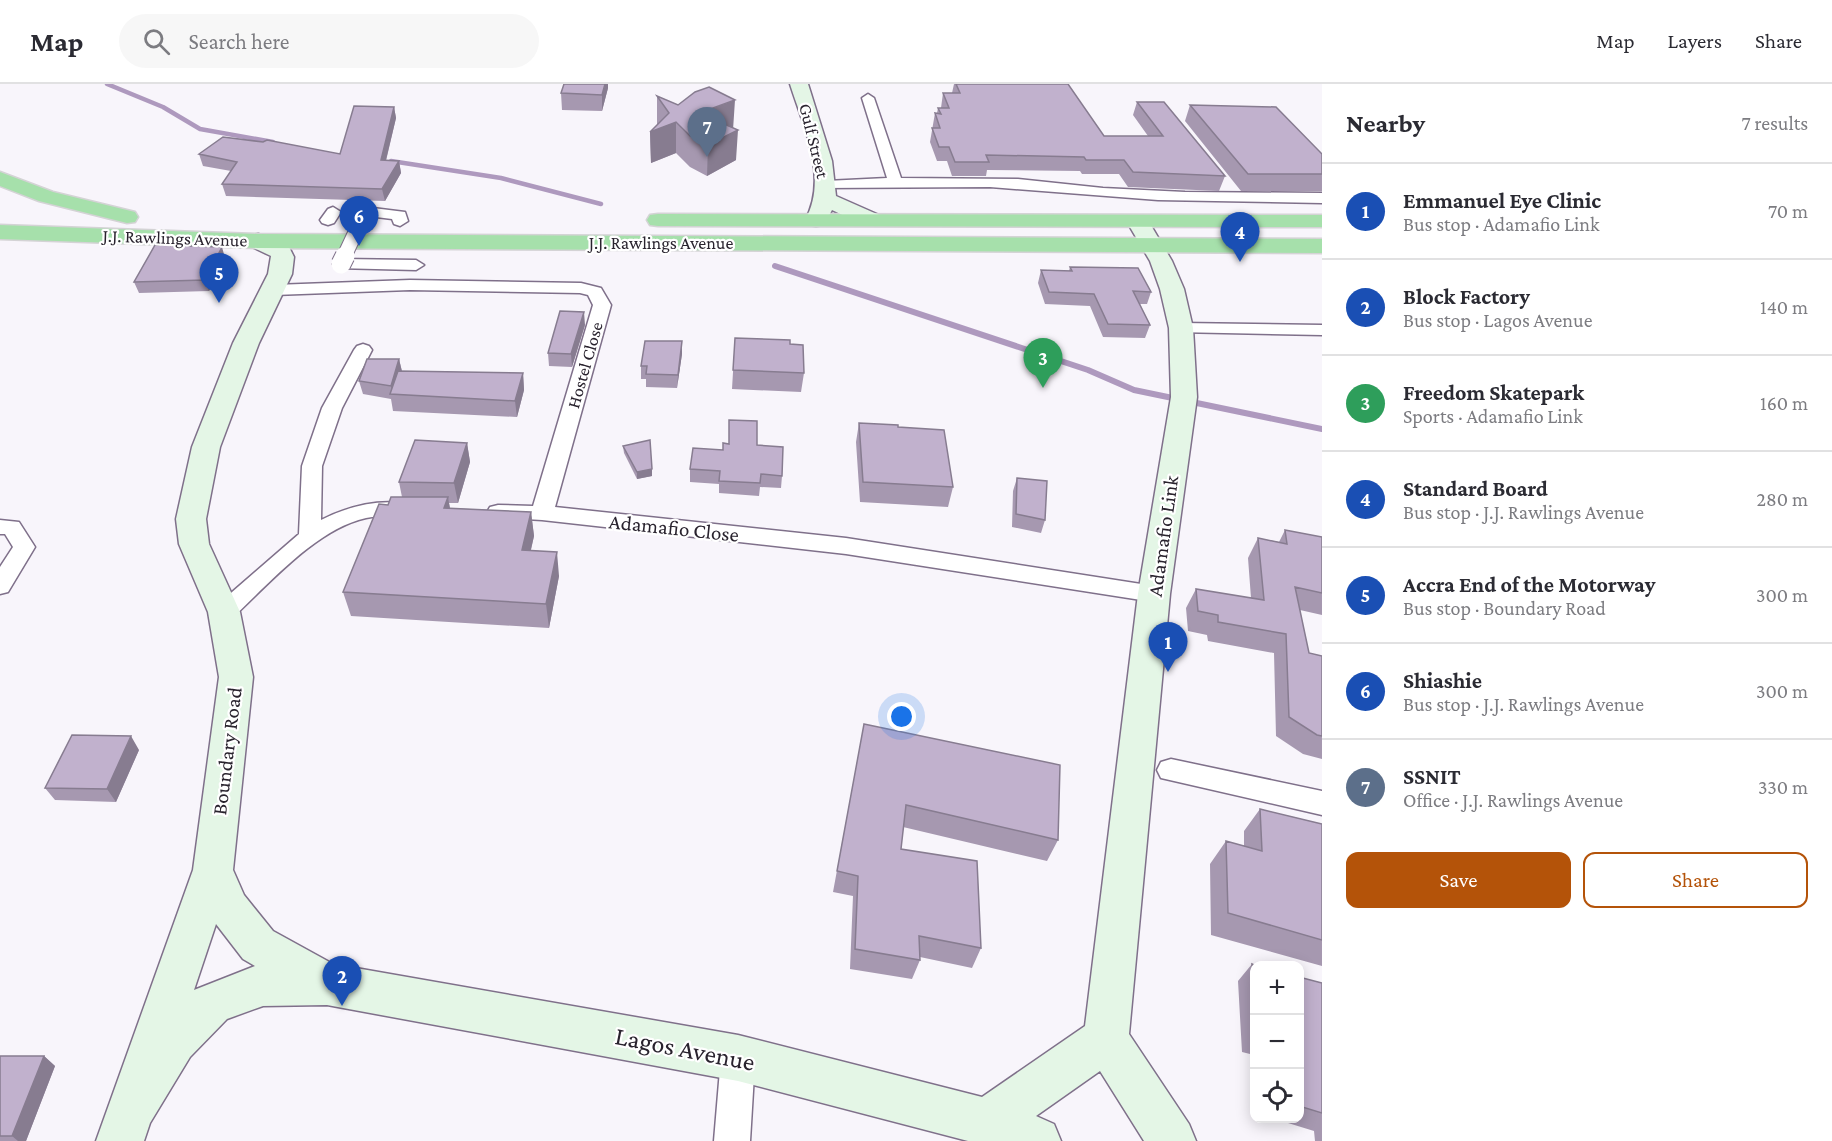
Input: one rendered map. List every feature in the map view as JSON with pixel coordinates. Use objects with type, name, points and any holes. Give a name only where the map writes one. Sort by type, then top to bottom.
[{"type":"highway","points":[[0,178],[40,196],[127,216]]},
{"type":"highway","name":"J.J. Rawlings Avenue","points":[[0,214],[189,218]]},
{"type":"highway","name":"J.J. Rawlings Avenue","points":[[305,220],[330,216],[400,221],[422,231]]},
{"type":"highway","name":"J.J. Rawlings Avenue","points":[[638,220],[1322,221]]},
{"type":"highway","name":"J.J. Rawlings Avenue","points":[[0,232],[258,241],[422,231],[1154,247],[1322,246]]},
{"type":"street","name":"Gulf Street","points":[[799,84],[809,113],[825,192],[816,220]]},
{"type":"street","points":[[868,98],[895,182]]},
{"type":"street","points":[[1221,180],[1236,198]]},
{"type":"street","points":[[825,192],[895,182],[1047,185],[1104,192],[1236,198],[1322,198]]},
{"type":"street","name":"Gulf Street","points":[[825,192],[871,220]]},
{"type":"street","points":[[400,221],[400,215],[365,212],[341,264],[416,265]]},
{"type":"street","name":"Adamafio Link","points":[[1106,1039],[1154,594],[1182,406],[1181,328],[1172,290],[1154,247],[1138,222]]},
{"type":"street","points":[[274,290],[410,285],[422,231]]},
{"type":"street","name":"Boundary Road","points":[[127,1124],[213,870],[236,677],[224,612],[194,544],[190,519],[206,447],[246,343],[274,290],[283,257],[281,252],[258,241]]},
{"type":"street","name":"Hostel Close","points":[[410,285],[581,288],[595,292],[602,305],[542,513]]},
{"type":"street","points":[[1181,328],[1322,330]]},
{"type":"street","points":[[310,537],[312,466],[332,408],[363,350]]},
{"type":"street","points":[[224,612],[310,537],[337,521],[364,511],[435,512]]},
{"type":"street","name":"Adamafio Close","points":[[483,512],[542,513],[846,546],[1154,594]]},
{"type":"street","points":[[0,586],[24,548],[6,527]]},
{"type":"street","points":[[1171,770],[1322,803]]},
{"type":"street","name":"Lagos Avenue","points":[[213,870],[228,907],[258,945],[327,984]]},
{"type":"street","name":"Lagos Avenue","points":[[127,1124],[174,1041],[212,1003],[263,985],[327,984],[738,1058],[987,1122],[1037,1141]]},
{"type":"street","points":[[987,1122],[1106,1039],[1172,1141]]},
{"type":"street","points":[[732,1141],[738,1058]]},
{"type":"building","points":[[564,84],[605,84],[602,95],[561,93]]},
{"type":"building","points":[[956,84],[1068,84],[1104,136],[1163,136],[1137,102],[1164,102],[1225,176],[1133,172],[1124,160],[1086,160],[1084,157],[986,155],[989,162],[955,162],[949,147],[939,147],[932,128],[940,128],[935,113],[941,114],[938,108],[949,108],[943,93],[960,93]]},
{"type":"building","points":[[709,87],[735,100],[699,113],[738,130],[708,145],[690,136],[676,122],[650,132],[669,113],[657,96],[678,105],[695,92]]},
{"type":"building","points":[[1190,105],[1276,107],[1322,154],[1322,174],[1248,174]]},
{"type":"building","points":[[354,106],[394,107],[381,160],[399,161],[382,189],[222,184],[237,162],[199,154],[223,137],[263,142],[267,140],[340,154]]},
{"type":"building","points":[[155,245],[222,247],[205,280],[134,282]]},
{"type":"building","points":[[1070,267],[1138,268],[1151,292],[1133,291],[1150,325],[1108,324],[1094,294],[1049,292],[1041,270],[1072,271]]},
{"type":"building","points":[[560,311],[584,312],[571,354],[548,353]]},
{"type":"building","points":[[735,338],[790,340],[790,344],[803,345],[804,373],[733,370]]},
{"type":"building","points":[[645,341],[682,341],[678,375],[646,374],[647,366],[641,366]]},
{"type":"building","points":[[367,359],[399,359],[391,386],[359,381]]},
{"type":"building","points":[[398,371],[523,373],[515,401],[390,394]]},
{"type":"building","points":[[729,420],[757,421],[757,445],[783,447],[782,476],[761,474],[760,483],[719,481],[720,471],[690,469],[693,448],[723,450],[723,443],[729,444]]},
{"type":"building","points":[[859,423],[944,430],[953,487],[863,482]]},
{"type":"building","points":[[415,440],[467,443],[454,483],[399,482]]},
{"type":"building","points":[[650,440],[652,469],[637,472],[623,446]]},
{"type":"building","points":[[1017,478],[1047,481],[1045,520],[1016,514]]},
{"type":"building","points":[[391,497],[448,497],[444,508],[531,512],[522,550],[557,552],[546,604],[343,592],[379,504],[388,505]]},
{"type":"building","points":[[1285,530],[1322,537],[1322,593],[1295,587],[1309,653],[1322,656],[1322,736],[1289,717],[1286,634],[1218,622],[1218,615],[1198,611],[1196,589],[1264,600],[1258,538],[1287,544]]},
{"type":"building","points":[[864,724],[1060,765],[1058,840],[906,805],[901,849],[977,861],[981,948],[919,936],[920,960],[855,949],[858,876],[837,871]]},
{"type":"building","points":[[72,735],[131,736],[107,789],[45,788]]},
{"type":"building","points":[[1260,809],[1322,824],[1322,940],[1228,913],[1226,841],[1262,851]]},
{"type":"building","points":[[1304,978],[1322,983],[1322,1113],[1304,1108]]},
{"type":"building","points":[[0,1056],[44,1056],[12,1136],[0,1136]]},
{"type":"waterway","points":[[107,84],[163,107],[200,129],[273,142]]},
{"type":"waterway","points":[[391,161],[501,178],[601,204]]},
{"type":"waterway","points":[[775,266],[1088,370],[1134,390],[1322,429]]},
{"type":"place","name":"SSNIT","points":[[707,157]]},
{"type":"place","name":"Shiashie","points":[[359,246]]},
{"type":"place","name":"Standard Board","points":[[1240,262]]},
{"type":"place","name":"Accra End of the Motorway","points":[[219,303]]},
{"type":"place","name":"Freedom Skatepark","points":[[1043,388]]},
{"type":"place","name":"Emmanuel Eye Clinic","points":[[1168,672]]},
{"type":"place","name":"Block Factory","points":[[342,1006]]}]
